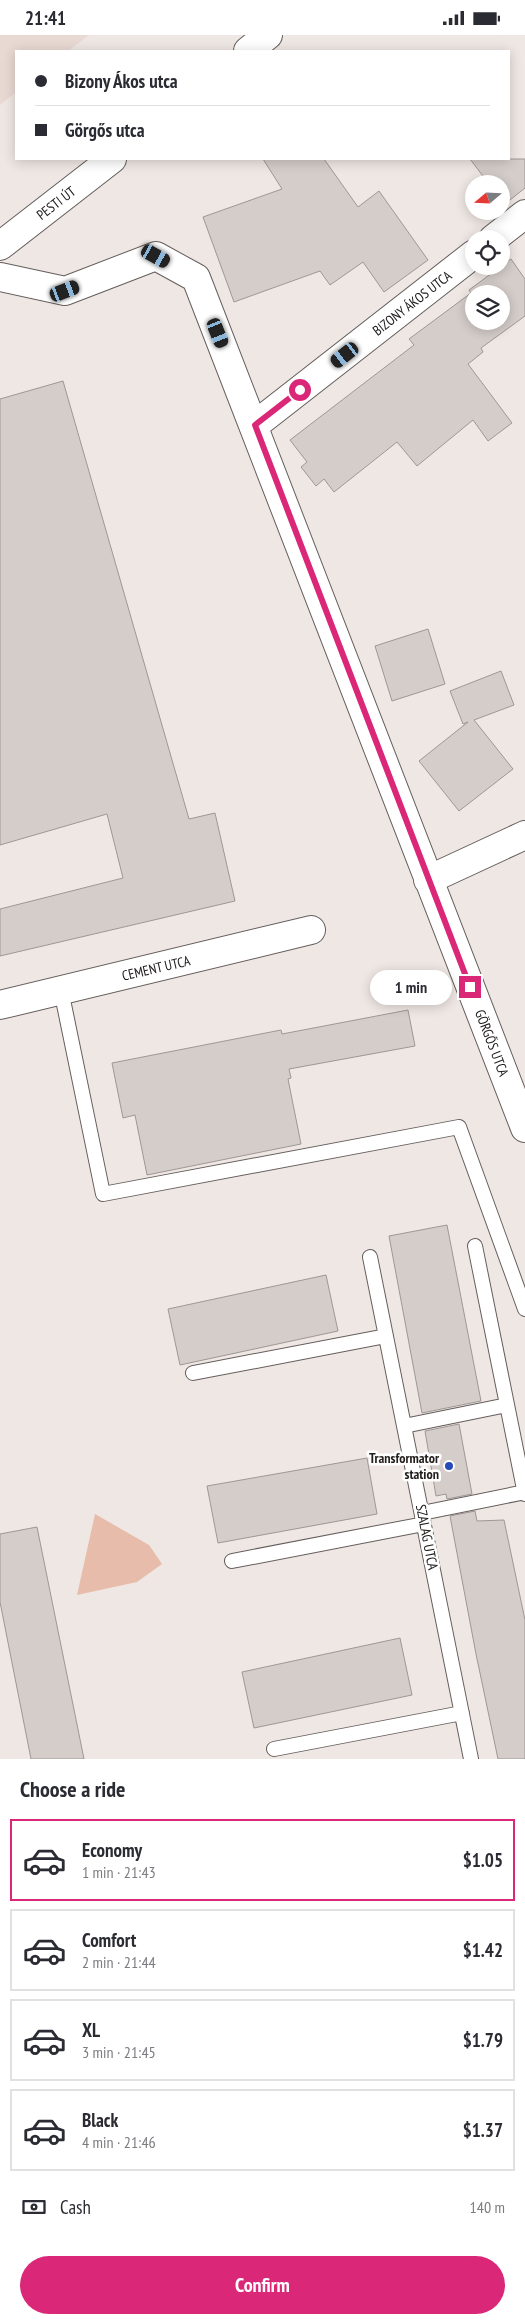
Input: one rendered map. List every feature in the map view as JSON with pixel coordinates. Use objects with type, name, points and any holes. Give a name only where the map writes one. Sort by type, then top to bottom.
[{"type":"street","points":[[249,50],[268,35]]},
{"type":"street","name":"PESTI ÚT","points":[[0,246],[111,160]]},
{"type":"street","points":[[505,230],[525,214]]},
{"type":"street","name":"GÖRGŐS UTCA","points":[[0,277],[65,291],[156,256],[196,278],[255,425],[428,880],[525,1128]]},
{"type":"street","name":"BIZONY ÁKOS UTCA","points":[[255,425],[465,261]]},
{"type":"street","points":[[428,880],[525,835]]},
{"type":"street","name":"CEMENT UTCA","points":[[0,1005],[311,931]]},
{"type":"lane","points":[[61,990],[103,1194],[459,1127],[525,1309]]},
{"type":"lane","points":[[232,1561],[423,1519],[525,1493],[475,1246]]},
{"type":"lane","name":"SZALAG UTCA","points":[[370,1257],[471,1759]]},
{"type":"lane","points":[[193,1373],[386,1335]]},
{"type":"lane","points":[[404,1426],[507,1405]]},
{"type":"lane","points":[[274,1749],[462,1713]]},
{"type":"shaded area","points":[[0,35],[89,35],[69,50],[15,50],[15,93],[0,105]]},
{"type":"shaded area","points":[[95,1514],[149,1545],[162,1564],[137,1582],[77,1595]]},
{"type":"building","points":[[525,159],[525,188],[510,200],[510,175],[482,175],[471,160]]},
{"type":"building","points":[[264,160],[325,160],[358,207],[379,191],[428,260],[384,292],[363,262],[330,285],[320,271],[234,302],[203,217],[282,189]]},
{"type":"building","points":[[511,259],[525,279],[525,316],[510,327],[510,285],[476,285],[489,275],[510,275]]},
{"type":"building","points":[[465,297],[465,330],[506,330],[481,348],[483,352],[468,364],[512,423],[488,441],[473,420],[417,466],[397,442],[334,492],[324,479],[316,486],[301,467],[307,462],[290,440],[414,345],[409,339]]},
{"type":"building","points":[[63,381],[189,819],[215,813],[235,901],[0,956],[0,909],[123,878],[107,814],[0,845],[0,399]]},
{"type":"building","points":[[428,629],[445,684],[392,701],[375,646]]},
{"type":"building","points":[[501,671],[514,705],[474,720],[513,769],[459,811],[419,761],[468,722],[463,724],[450,691]]},
{"type":"building","points":[[408,1010],[415,1046],[289,1069],[291,1078],[288,1079],[301,1144],[147,1175],[135,1115],[123,1118],[112,1063],[281,1030],[282,1034]]},
{"type":"building","points":[[447,1225],[481,1401],[422,1413],[389,1236]]},
{"type":"building","points":[[326,1275],[338,1331],[180,1365],[168,1309]]},
{"type":"building","name":"Transformator station","points":[[459,1424],[472,1494],[447,1499],[446,1494],[436,1496],[425,1431]]},
{"type":"building","points":[[367,1458],[377,1514],[218,1543],[207,1486]]},
{"type":"building","points":[[475,1511],[477,1521],[504,1520],[525,1620],[525,1759],[498,1759],[476,1654],[450,1516]]},
{"type":"building","points":[[37,1527],[84,1759],[31,1759],[0,1602],[0,1534]]},
{"type":"building","points":[[400,1638],[412,1695],[254,1728],[242,1672]]},
{"type":"place","name":"Transformator station","points":[[449,1466]]},
{"type":"route","points":[[300,390],[255,425],[470,987]]}]
